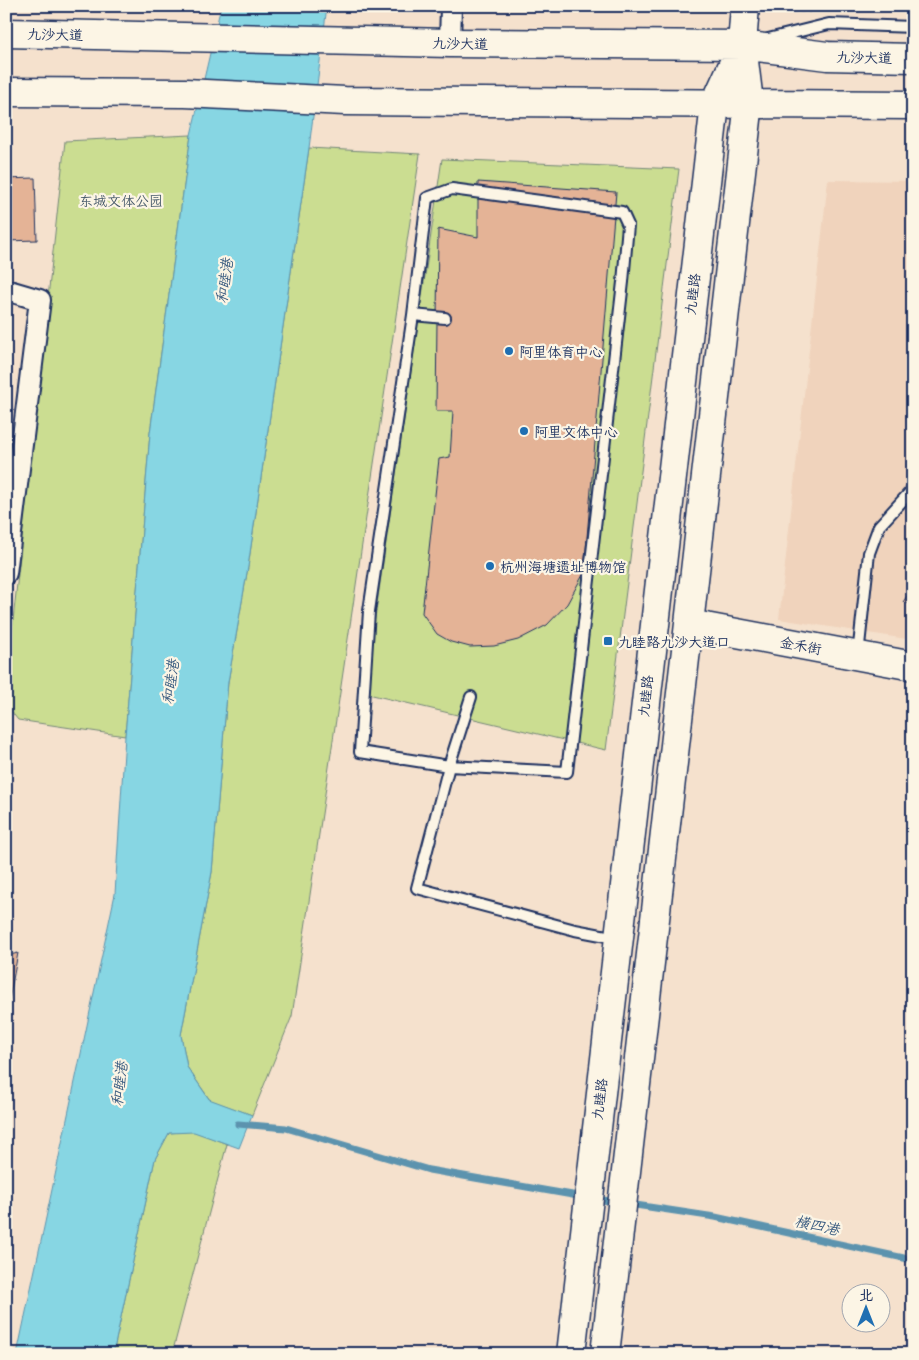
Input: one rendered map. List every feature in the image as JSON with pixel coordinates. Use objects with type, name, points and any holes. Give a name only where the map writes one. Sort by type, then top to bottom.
[{"type":"street","points":[[450,44],[452,6]]},
{"type":"street","name":"九睦路","points":[[605,1354],[749,102],[742,45],[745,6]]},
{"type":"street","name":"九沙大道","points":[[6,33],[450,44],[742,45],[827,56],[913,58]]},
{"type":"street","name":"九睦路","points":[[571,1354],[715,104],[742,45]]},
{"type":"street","points":[[6,92],[185,93],[346,101],[715,104],[749,102],[913,106]]},
{"type":"street","points":[[6,290],[40,300],[6,572]]},
{"type":"street","name":"金禾街","points":[[689,624],[913,666]]},
{"type":"lane","points":[[742,45],[829,24],[913,27]]},
{"type":"lane","points":[[452,189],[622,212],[628,225],[566,772],[449,766],[360,752],[369,611],[412,314],[427,198],[452,189]]},
{"type":"lane","points":[[412,314],[445,318]]},
{"type":"lane","points":[[858,655],[869,553],[879,526],[913,489]]},
{"type":"lane","points":[[470,697],[449,766],[417,888],[575,930],[618,938]]},
{"type":"shaded area","points":[[828,180],[913,181],[913,640],[779,619]]},
{"type":"green space","name":"东城文体公园","points":[[191,135],[150,433],[125,736],[18,720],[6,705],[6,685],[65,141]]},
{"type":"green space","points":[[309,148],[420,154],[292,1016],[252,1115],[210,1100],[187,1067],[181,1035],[212,872],[228,682],[248,567]]},
{"type":"green space","name":"阿里文体中心","points":[[442,159],[679,169],[606,750],[364,693]]},
{"type":"green space","points":[[194,1131],[227,1144],[172,1354],[113,1354],[155,1159],[169,1133]]},
{"type":"water","name":"和睦港","points":[[221,6],[327,6],[309,148],[248,567],[228,682],[212,872],[181,1035],[187,1067],[209,1099],[252,1115],[239,1148],[194,1132],[169,1133],[155,1159],[113,1354],[17,1354],[115,894],[125,736],[150,433],[191,135]]},
{"type":"building","points":[[35,178],[37,240],[6,241],[6,179]]},
{"type":"building","points":[[478,182],[616,192],[584,573],[567,604],[547,625],[518,640],[494,646],[470,647],[451,642],[437,634],[422,613],[439,459],[450,457],[453,411],[436,411],[438,229],[478,237]]},
{"type":"building","points":[[6,423],[12,446],[6,448]]},
{"type":"building","points":[[913,587],[913,605],[903,602]]},
{"type":"building","points":[[18,953],[6,1016],[6,956]]},
{"type":"waterway","points":[[238,1124],[286,1128],[429,1170],[584,1197]]},
{"type":"waterway","points":[[594,1199],[618,1202]]},
{"type":"waterway","name":"横四港","points":[[629,1204],[715,1217],[913,1260]]},
{"type":"place","name":"阿里体育中心","points":[[509,351]]},
{"type":"place","name":"阿里文体中心","points":[[524,431]]},
{"type":"place","name":"杭州海塘遗址博物馆","points":[[490,566]]},
{"type":"place","name":"九睦路九沙大道口","points":[[608,641]]}]
